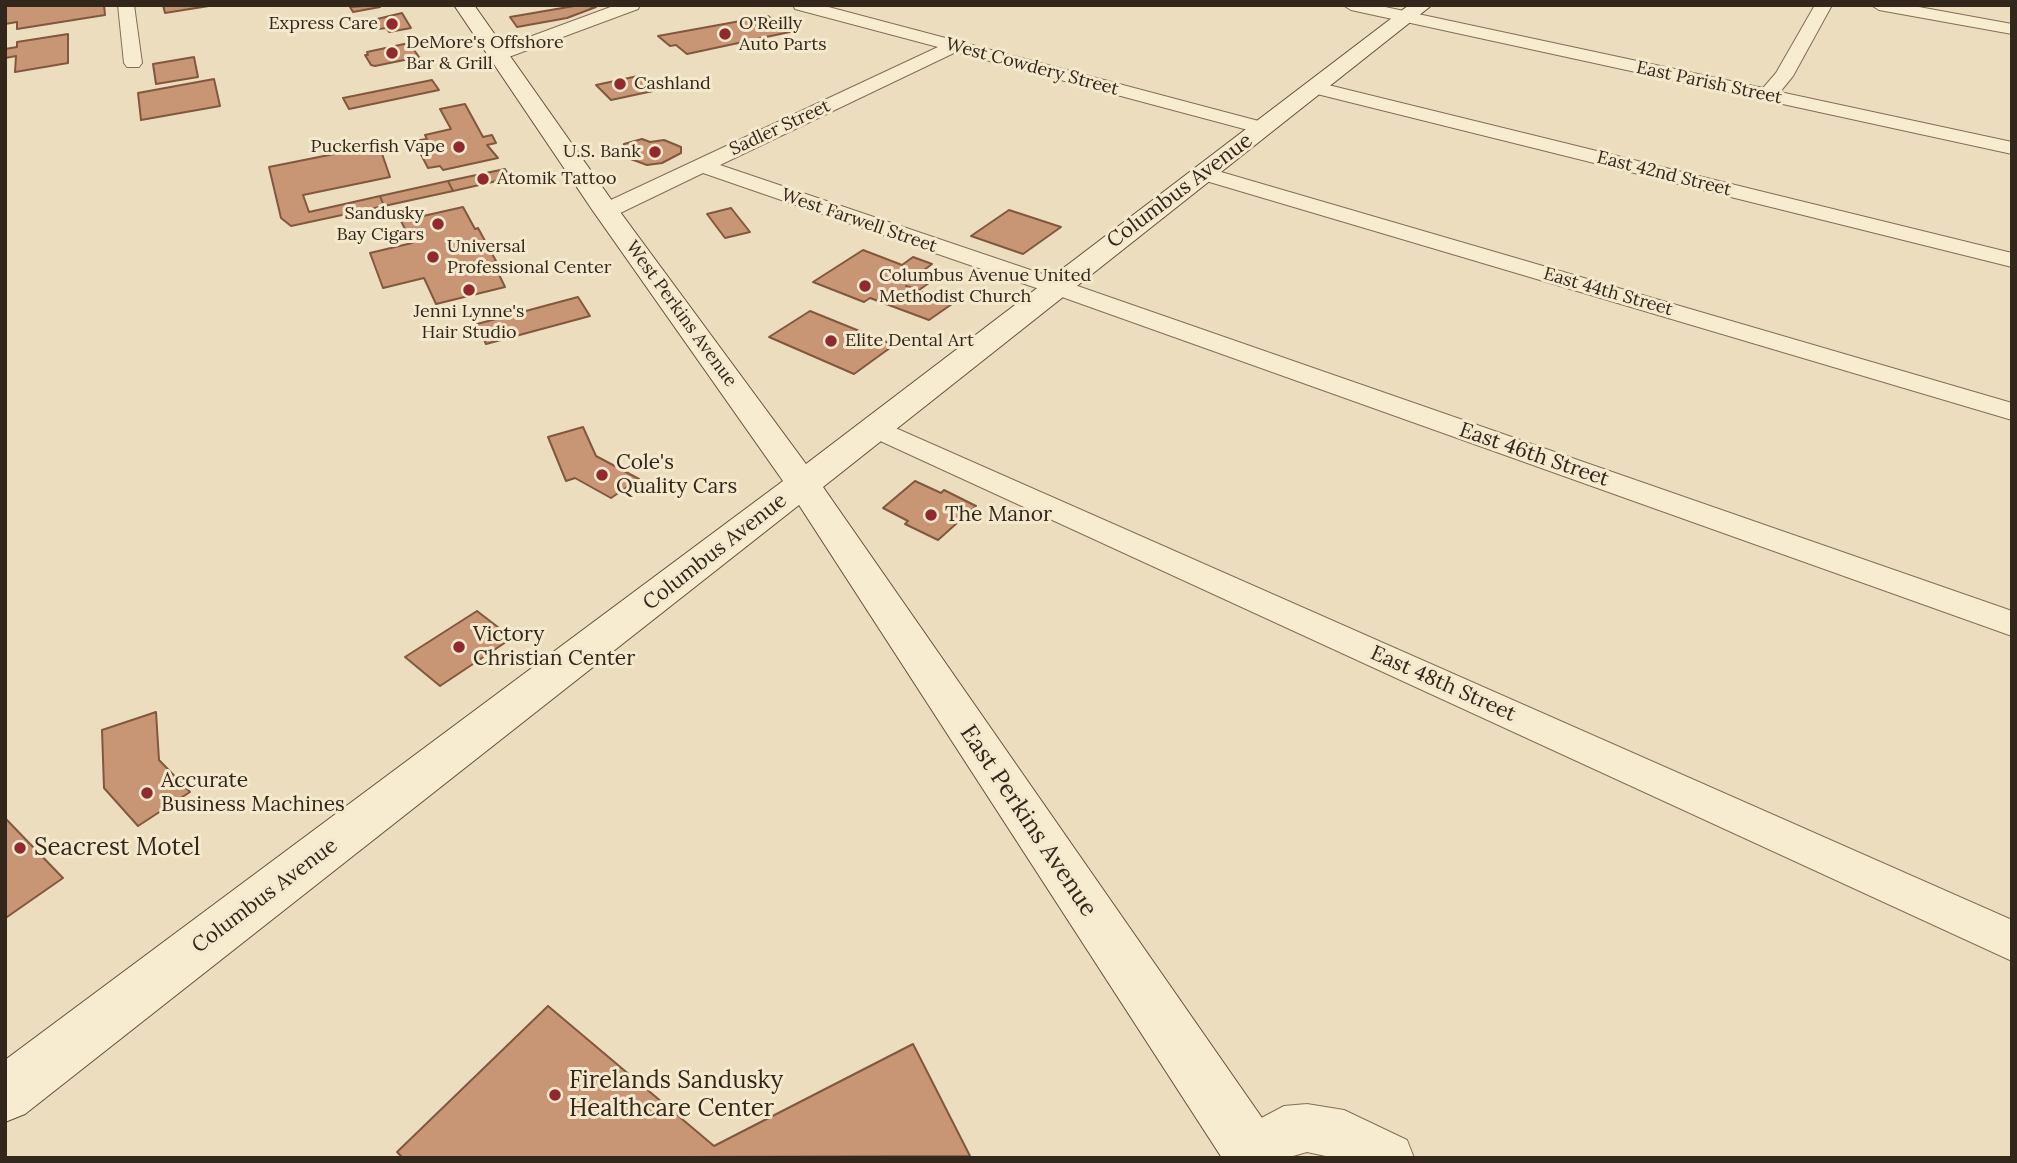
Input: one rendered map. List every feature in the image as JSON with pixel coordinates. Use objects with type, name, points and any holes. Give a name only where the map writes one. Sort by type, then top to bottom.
[{"type":"main road","name":"West Perkins Avenue","points":[[464,5],[606,211],[803,484]]},
{"type":"main road","name":"Columbus Avenue","points":[[5,1094],[803,484],[1415,11]]},
{"type":"main road","name":"East Perkins Avenue","points":[[803,484],[1254,1155]]},
{"type":"street","points":[[126,5],[133,63]]},
{"type":"street","points":[[500,54],[632,5]]},
{"type":"street","name":"West Cowdery Street","points":[[801,5],[1262,128]]},
{"type":"street","name":"East Parish Street","points":[[1351,5],[1415,11],[1768,95],[2012,148]]},
{"type":"street","points":[[1768,95],[1784,76],[1825,5]]},
{"type":"street","points":[[1879,5],[2012,29]]},
{"type":"street","name":"Sadler Street","points":[[606,211],[954,46]]},
{"type":"street","name":"East 42nd Street","points":[[1316,88],[2012,261]]},
{"type":"street","name":"West Farwell Street","points":[[702,166],[1057,287]]},
{"type":"street","name":"East 44th Street","points":[[1203,173],[2012,412]]},
{"type":"street","name":"East 46th Street","points":[[1057,287],[2012,624]]},
{"type":"street","name":"East 48th Street","points":[[875,428],[2012,941]]},
{"type":"street","points":[[1254,1155],[1284,1131],[1307,1128],[1344,1135],[1389,1158]]},
{"type":"building","points":[[5,5],[104,5],[105,15],[17,29],[17,22],[5,24]]},
{"type":"building","points":[[163,5],[215,5],[165,13]]},
{"type":"building","points":[[580,5],[596,7],[567,18],[517,27],[510,17]]},
{"type":"building","points":[[350,7],[380,7],[353,12]]},
{"type":"building","name":"Express Care","points":[[402,13],[411,28],[389,32],[386,28],[378,29],[373,20]]},
{"type":"building","name":"O'Reilly Auto Parts","points":[[768,16],[785,29],[794,27],[799,30],[687,54],[676,45],[670,46],[658,36]]},
{"type":"building","points":[[68,34],[68,63],[15,72],[16,56],[5,58],[5,49],[17,47],[17,42]]},
{"type":"building","name":"DeMore's Offshore Bar & Grill","points":[[409,43],[419,57],[375,66],[371,65],[365,55],[368,55],[367,52]]},
{"type":"building","points":[[194,57],[198,77],[156,84],[153,64]]},
{"type":"building","points":[[638,76],[653,91],[611,100],[596,85]]},
{"type":"building","points":[[214,79],[220,106],[141,120],[138,93]]},
{"type":"building","points":[[432,80],[439,90],[349,109],[343,98]]},
{"type":"building","points":[[465,104],[483,137],[492,135],[496,143],[487,145],[498,158],[443,170],[440,166],[428,168],[414,141],[427,139],[425,135],[451,129],[440,109]]},
{"type":"building","name":"U.S. Bank","points":[[642,139],[650,142],[664,140],[681,147],[681,153],[662,163],[647,165],[628,158],[629,151],[623,148],[624,144]]},
{"type":"building","points":[[379,145],[390,177],[303,195],[309,212],[380,196],[384,206],[291,226],[281,218],[269,167]]},
{"type":"building","points":[[505,169],[510,178],[453,191],[448,181]]},
{"type":"building","points":[[448,181],[453,191],[384,206],[380,196]]},
{"type":"building","name":"Universal Professional Center","points":[[463,207],[496,261],[493,262],[505,287],[436,304],[424,278],[383,288],[370,253],[412,243],[401,221]]},
{"type":"building","points":[[731,208],[750,232],[725,238],[707,214]]},
{"type":"building","points":[[1009,210],[1061,227],[1023,254],[971,236]]},
{"type":"building","name":"Columbus Avenue United Methodist Church","points":[[863,250],[902,265],[913,257],[932,264],[920,273],[936,278],[919,290],[906,286],[952,304],[929,320],[870,298],[864,302],[813,282]]},
{"type":"building","points":[[578,297],[590,316],[486,344],[477,324]]},
{"type":"building","name":"Elite Dental Art","points":[[810,311],[894,345],[854,374],[769,337]]},
{"type":"building","points":[[583,427],[596,456],[639,479],[611,498],[575,478],[566,481],[548,437]]},
{"type":"building","name":"The Manor","points":[[915,481],[941,493],[944,490],[976,506],[938,540],[905,524],[908,521],[883,508]]},
{"type":"building","name":"Victory Christian Center","points":[[477,611],[512,638],[440,686],[405,657]]},
{"type":"building","points":[[156,712],[159,760],[190,792],[138,826],[104,788],[102,730]]},
{"type":"building","name":"Seacrest Motel","points":[[5,818],[63,878],[7,917],[5,915]]},
{"type":"building","name":"Firelands Sandusky Healthcare Center","points":[[548,1006],[714,1146],[913,1044],[970,1156],[403,1158],[397,1152]]},
{"type":"place","name":"Express Care","points":[[392,24]]},
{"type":"place","name":"O'Reilly Auto Parts","points":[[725,34]]},
{"type":"place","name":"DeMore's Offshore Bar & Grill","points":[[392,53]]},
{"type":"place","name":"Cashland","points":[[620,84]]},
{"type":"place","name":"Puckerfish Vape","points":[[459,147]]},
{"type":"place","name":"U.S. Bank","points":[[655,152]]},
{"type":"place","name":"Atomik Tattoo","points":[[483,179]]},
{"type":"place","name":"Sandusky Bay Cigars","points":[[438,224]]},
{"type":"place","name":"Universal Professional Center","points":[[433,257]]},
{"type":"place","name":"Columbus Avenue United Methodist Church","points":[[865,286]]},
{"type":"place","name":"Jenni Lynne's Hair Studio","points":[[469,290]]},
{"type":"place","name":"Elite Dental Art","points":[[831,341]]},
{"type":"place","name":"Cole's Quality Cars","points":[[602,475]]},
{"type":"place","name":"The Manor","points":[[931,515]]},
{"type":"place","name":"Victory Christian Center","points":[[459,647]]},
{"type":"place","name":"Accurate Business Machines","points":[[147,793]]},
{"type":"place","name":"Seacrest Motel","points":[[20,848]]},
{"type":"place","name":"Firelands Sandusky Healthcare Center","points":[[555,1095]]}]
